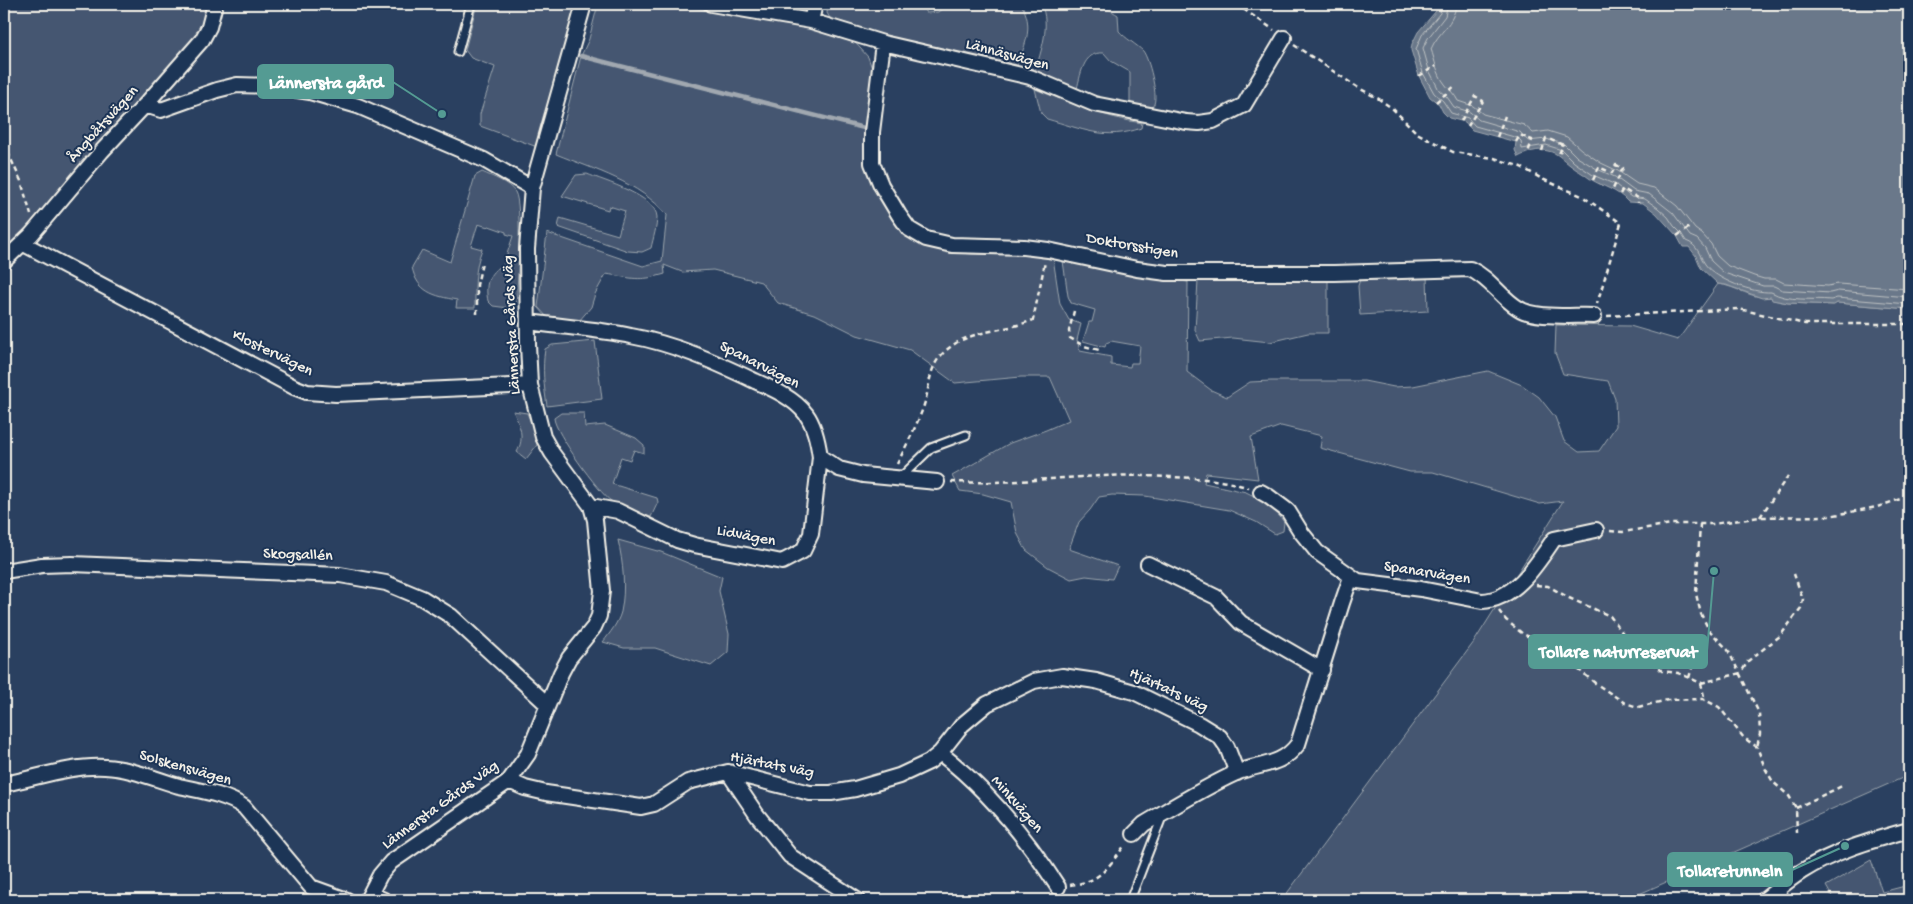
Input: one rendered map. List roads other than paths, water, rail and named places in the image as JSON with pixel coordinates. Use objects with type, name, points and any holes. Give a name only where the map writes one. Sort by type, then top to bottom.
[{"type":"street","name":"Ångbåtsvägen","points":[[4,261],[28,239],[102,151],[202,40],[209,27],[215,4]]},
{"type":"street","name":"Lännersta Gårds Väg","points":[[368,897],[380,875],[391,862],[509,782],[528,754],[556,682],[569,658],[594,627],[602,602],[598,541],[591,506],[545,442],[530,385],[527,249],[532,188],[584,4]]},
{"type":"street","name":"Lännäsvägen","points":[[711,4],[811,21],[883,43],[1030,77],[1094,104],[1199,123],[1213,121],[1244,105],[1284,38]]},
{"type":"street","points":[[811,21],[815,4]]},
{"type":"street","name":"Doktorsstigen","points":[[883,43],[872,132],[872,163],[881,185],[910,229],[926,239],[952,244],[1048,250],[1167,273],[1325,273],[1470,269],[1479,273],[1513,305],[1525,312],[1594,316]]},
{"type":"street","points":[[145,105],[161,110],[217,90],[238,85],[273,86],[310,92],[336,98],[358,106],[484,160],[532,188]]},
{"type":"street","name":"Klostervägen","points":[[28,239],[306,392],[370,393],[530,385]]},
{"type":"street","name":"Spanarvägen","points":[[529,322],[630,336],[688,351],[720,364],[771,388],[800,408],[813,427],[819,444],[820,457]]},
{"type":"street","points":[[820,457],[840,469],[863,475],[937,482]]},
{"type":"street","name":"Lidvägen","points":[[591,506],[618,510],[677,540],[694,545],[782,562],[803,551],[811,534],[820,457]]},
{"type":"street","name":"Spanarvägen","points":[[1261,492],[1288,511],[1301,532],[1317,552],[1358,581],[1491,600],[1508,593],[1531,573],[1554,539],[1596,530]]},
{"type":"street","name":"Skogsallén","points":[[4,571],[42,565],[72,564],[340,575],[386,583],[422,598],[451,616],[548,705]]},
{"type":"street","points":[[1148,564],[1216,597],[1241,623],[1322,670]]},
{"type":"street","points":[[1134,834],[1144,824],[1237,773],[1276,762],[1286,758],[1293,751],[1298,744],[1351,577]]},
{"type":"street","name":"Hjärtats väg","points":[[509,782],[546,793],[641,807],[654,804],[688,782],[728,772],[810,793],[831,793],[854,789],[899,776],[930,762],[940,753],[962,725],[987,704],[1034,681],[1062,676],[1096,681],[1134,692],[1200,724],[1220,737],[1227,747],[1237,773]]},
{"type":"street","name":"Minkvägen","points":[[940,753],[961,769],[984,793],[1041,861],[1058,887]]},
{"type":"street","name":"Solskensvägen","points":[[4,784],[65,770],[105,767],[122,769],[216,794],[235,801],[244,807],[312,887],[347,900]]},
{"type":"street","points":[[728,772],[762,821],[790,856],[857,900]]},
{"type":"street","points":[[1764,900],[1782,894],[1802,872],[1833,855],[1875,839],[1909,830]]},
{"type":"street","points":[[368,897],[384,900]]},
{"type":"lane","points":[[458,52],[471,4]]},
{"type":"lane","points":[[894,478],[930,448],[966,435]]},
{"type":"lane","points":[[1130,900],[1159,823],[1165,813]]},
{"type":"water","points":[[1437,4],[1909,4],[1909,309],[1837,303],[1834,305],[1788,303],[1772,300],[1771,297],[1762,298],[1718,284],[1701,268],[1696,256],[1689,247],[1683,247],[1677,236],[1656,213],[1643,203],[1628,202],[1619,194],[1572,167],[1555,153],[1544,150],[1518,157],[1515,150],[1516,142],[1472,130],[1465,122],[1449,118],[1439,104],[1430,97],[1419,76],[1411,50],[1418,32],[1436,11]]},
{"type":"waterway","points":[[581,56],[864,128]]},
{"type":"place","name":"Lännersta gård","points":[[442,114]]},
{"type":"place","name":"Tollare naturreservat","points":[[1714,571]]},
{"type":"place","name":"Tollaretunneln","points":[[1845,846]]}]
